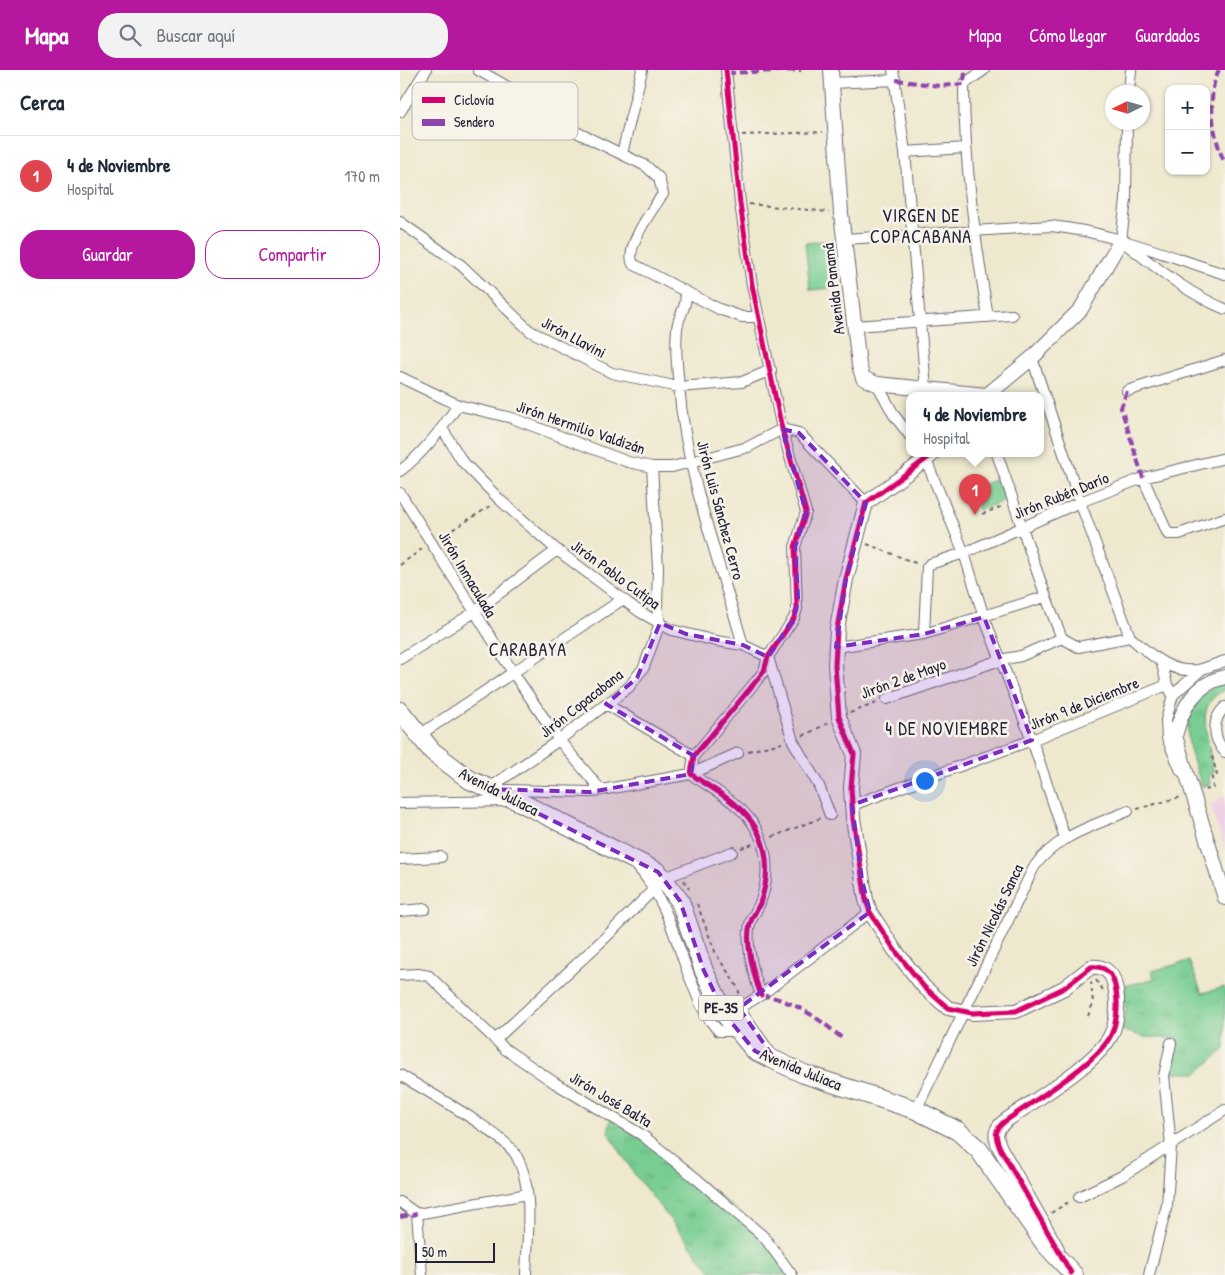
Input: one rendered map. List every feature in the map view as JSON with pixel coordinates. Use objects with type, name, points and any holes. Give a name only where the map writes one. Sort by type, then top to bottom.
[{"type":"highway","name":"Avenida Juliaca","points":[[400,711],[418,736],[444,762],[470,780],[518,801],[628,857],[648,865],[666,879],[680,901],[713,992],[736,1030],[755,1051],[804,1074],[916,1110],[949,1125],[979,1150],[1045,1244],[1072,1274]]},
{"type":"street","points":[[419,82],[426,70]]},
{"type":"street","points":[[478,70],[499,82]]},
{"type":"street","points":[[622,154],[642,70]]},
{"type":"street","points":[[691,774],[694,756],[757,680],[764,670],[768,657],[794,618],[797,609],[794,547],[806,517],[782,429],[758,316],[740,203],[726,70]]},
{"type":"street","points":[[984,70],[964,84],[965,148],[974,231],[988,317]]},
{"type":"street","points":[[1130,85],[1131,70]]},
{"type":"street","points":[[832,77],[895,75],[905,152],[926,388]]},
{"type":"street","name":"Avenida Panamá","points":[[832,77],[841,213],[860,372],[863,378],[877,384]]},
{"type":"street","points":[[400,112],[412,93]]},
{"type":"street","points":[[991,392],[1032,358],[1081,309],[1121,240],[1126,200],[1127,130]]},
{"type":"street","points":[[578,133],[653,171],[659,178],[663,194],[648,215],[632,249],[630,259],[636,267],[685,293],[732,314],[748,318],[758,316]]},
{"type":"street","points":[[905,152],[965,148]]},
{"type":"street","name":"Jirón Llavini","points":[[400,222],[461,265],[530,332],[612,373],[679,387],[742,382],[771,370]]},
{"type":"street","points":[[844,239],[1051,226],[1082,230],[1121,240],[1225,274]]},
{"type":"street","points":[[1121,240],[1177,283],[1204,300],[1225,309]]},
{"type":"street","name":"Jirón Luis Sánchez Cerro","points":[[685,293],[686,305],[677,326],[679,387],[691,463],[743,645]]},
{"type":"street","points":[[855,326],[1012,315]]},
{"type":"street","points":[[1032,358],[1043,392]]},
{"type":"street","points":[[1127,391],[1225,360]]},
{"type":"street","name":"Jirón Hermilio Valdizán","points":[[400,377],[458,404],[512,418],[628,462],[652,467],[672,467],[748,447],[782,429]]},
{"type":"street","points":[[877,384],[956,392]]},
{"type":"street","points":[[877,384],[894,415],[906,431]]},
{"type":"street","points":[[1044,394],[1080,502],[1130,637],[1162,664],[1184,670],[1202,669],[1225,661]]},
{"type":"street","points":[[400,471],[412,462],[442,428],[458,404]]},
{"type":"street","name":"Jirón Pablo Cutipa","points":[[442,428],[462,461],[500,500],[557,550],[640,612],[686,634],[743,645],[768,657]]},
{"type":"street","points":[[782,429],[799,433],[866,503]]},
{"type":"street","points":[[925,457],[866,503],[846,579],[836,647],[839,717],[854,754],[852,805],[862,880],[870,912],[894,949],[924,987],[948,1008],[965,1011],[1006,1012],[1023,1008],[1064,988],[1091,967],[1098,967],[1108,971],[1114,981],[1117,1011],[1111,1035],[1103,1048],[1087,1062],[1004,1122],[998,1127],[996,1133],[1000,1148],[1072,1274]]},
{"type":"street","points":[[929,457],[964,553],[984,617],[1032,740],[1065,838]]},
{"type":"street","points":[[998,457],[1023,526],[1045,597],[1062,638],[1078,647],[1130,637]]},
{"type":"street","name":"Jirón Rubén Darío","points":[[926,567],[964,553],[1080,502],[1143,478],[1225,458]]},
{"type":"street","name":"Jirón Copacabana","points":[[488,789],[559,740],[629,687],[644,667],[660,623],[657,606],[658,568],[652,467]]},
{"type":"street","points":[[1143,478],[1168,534],[1179,534],[1225,518]]},
{"type":"street","name":"Jirón Inmaculada","points":[[400,493],[432,542],[473,613],[514,674],[559,740],[601,790]]},
{"type":"street","points":[[400,659],[473,613],[557,550]]},
{"type":"street","points":[[924,634],[926,567]]},
{"type":"street","points":[[836,647],[924,634],[1045,597]]},
{"type":"street","points":[[418,736],[514,674],[623,599]]},
{"type":"street","name":"Jirón 2 de Mayo","points":[[886,699],[1000,660],[1021,656],[1062,638]]},
{"type":"street","points":[[768,657],[793,741],[819,786],[830,815]]},
{"type":"street","points":[[1162,664],[1167,685],[1173,695]]},
{"type":"street","points":[[1195,791],[1177,764],[1166,738],[1166,720],[1173,695],[1202,669]]},
{"type":"street","points":[[1225,676],[1202,686],[1189,701],[1182,714],[1175,736],[1195,791],[1225,898]]},
{"type":"street","name":"Jirón 9 de Diciembre","points":[[852,805],[1032,740],[1167,685]]},
{"type":"street","points":[[606,704],[694,756]]},
{"type":"street","points":[[1225,707],[1217,716],[1217,742],[1225,752]]},
{"type":"street","points":[[488,789],[552,793],[601,790],[691,774],[738,753]]},
{"type":"street","points":[[691,774],[738,806],[757,829],[762,840],[768,870],[766,882],[749,931],[751,958],[761,995]]},
{"type":"street","points":[[400,803],[518,801]]},
{"type":"street","name":"Jirón Nicolás Sanca","points":[[916,1110],[1034,867],[1049,849],[1065,838],[1128,811]]},
{"type":"street","points":[[495,1040],[666,879],[732,852]]},
{"type":"street","points":[[400,859],[441,857]]},
{"type":"street","points":[[400,911],[425,910]]},
{"type":"street","points":[[776,1061],[742,1013],[743,1006],[761,995],[870,912]]},
{"type":"street","name":"Jirón José Balta","points":[[400,975],[418,974],[430,976],[495,1040],[537,1072],[649,1140],[764,1237],[792,1275]]},
{"type":"street","points":[[1150,1275],[1167,1205],[1171,1146],[1164,1076],[1170,1043]]},
{"type":"street","points":[[400,1075],[507,1144],[519,1162],[527,1194],[526,1275]]},
{"type":"street","points":[[1079,1196],[1122,1176],[1225,1110]]},
{"type":"street","points":[[400,1202],[417,1214],[527,1194]]},
{"type":"street","points":[[417,1214],[422,1275]]},
{"type":"path","points":[[732,135],[837,132]]},
{"type":"path","points":[[740,203],[841,213]]},
{"type":"path","points":[[400,565],[432,542],[500,500]]},
{"type":"path","points":[[982,514],[1006,505]]},
{"type":"path","points":[[857,541],[926,567]]},
{"type":"path","points":[[1128,811],[1195,791],[1213,788],[1212,777],[1217,775],[1211,752],[1211,743],[1217,742]]},
{"type":"path","points":[[732,852],[830,815]]},
{"type":"path","points":[[666,879],[693,896]]},
{"type":"path","points":[[696,902],[716,954],[738,988],[743,1006]]},
{"type":"path","points":[[1088,1016],[1093,1003],[1091,982],[1097,980],[1104,993]]},
{"type":"path","points":[[1040,1219],[1079,1196]]},
{"type":"highlighted area","points":[[782,429],[799,433],[866,503],[846,579],[836,647],[924,634],[984,617],[1032,740],[852,805],[862,880],[870,912],[739,1008],[776,1061],[755,1051],[726,1016],[704,971],[680,901],[658,872],[488,789],[590,792],[691,774],[694,756],[606,704],[637,678],[660,623],[686,634],[743,645],[768,657],[794,618],[798,598],[795,547],[806,512]]},
{"type":"shaded area","points":[[1225,795],[1225,850],[1211,806]]},
{"type":"green space","points":[[829,240],[834,288],[810,290],[805,243]]},
{"type":"green space","points":[[997,479],[1005,501],[978,510],[971,489]]},
{"type":"green space","points":[[1225,681],[1225,689],[1212,700],[1206,712],[1205,718],[1214,773],[1209,775],[1210,785],[1202,786],[1191,753],[1188,730],[1189,719],[1192,708],[1199,698]]},
{"type":"green space","points":[[1189,961],[1202,993],[1225,987],[1225,1049],[1197,1073],[1171,1073],[1176,1039],[1144,1037],[1121,1030],[1126,1011],[1123,986],[1154,979],[1152,971]]},
{"type":"green space","points":[[612,1112],[738,1211],[795,1275],[714,1275],[635,1175],[608,1132]]},
{"type":"marked path","points":[[727,73],[801,70]]},
{"type":"marked path","points":[[896,80],[939,86],[964,84],[965,70]]},
{"type":"marked path","points":[[1219,70],[1215,79],[1212,103],[1214,129],[1225,163]]},
{"type":"marked path","points":[[1127,391],[1121,408],[1143,478]]},
{"type":"marked path","points":[[761,995],[785,1001],[795,1006],[826,1025],[844,1040]]},
{"type":"marked path","points":[[400,1217],[417,1214]]},
{"type":"cycle path","points":[[726,70],[740,203],[752,285],[782,429],[806,512],[795,547],[797,609],[794,618],[768,657],[764,671],[694,756],[691,774],[738,807],[756,828],[761,839],[765,852],[766,877],[760,903],[750,924],[749,932],[749,950],[761,995]]},
{"type":"cycle path","points":[[929,457],[866,503],[846,579],[837,629],[835,665],[839,717],[854,754],[851,788],[853,818],[866,900],[870,912],[894,949],[924,987],[948,1008],[972,1013],[1016,1011],[1064,988],[1091,967],[1099,967],[1106,970],[1113,978],[1117,995],[1116,1016],[1111,1035],[1103,1046],[1078,1070],[1004,1122],[998,1128],[996,1134],[1000,1148],[1071,1273]]},
{"type":"place","name":"4 de Noviembre","points":[[975,515]]},
{"type":"district","name":"VIRGEN DE COPACABANA","points":[[921,226]]},
{"type":"district","name":"CARABAYA","points":[[528,650]]},
{"type":"district","name":"4 DE NOVIEMBRE","points":[[947,729]]}]
